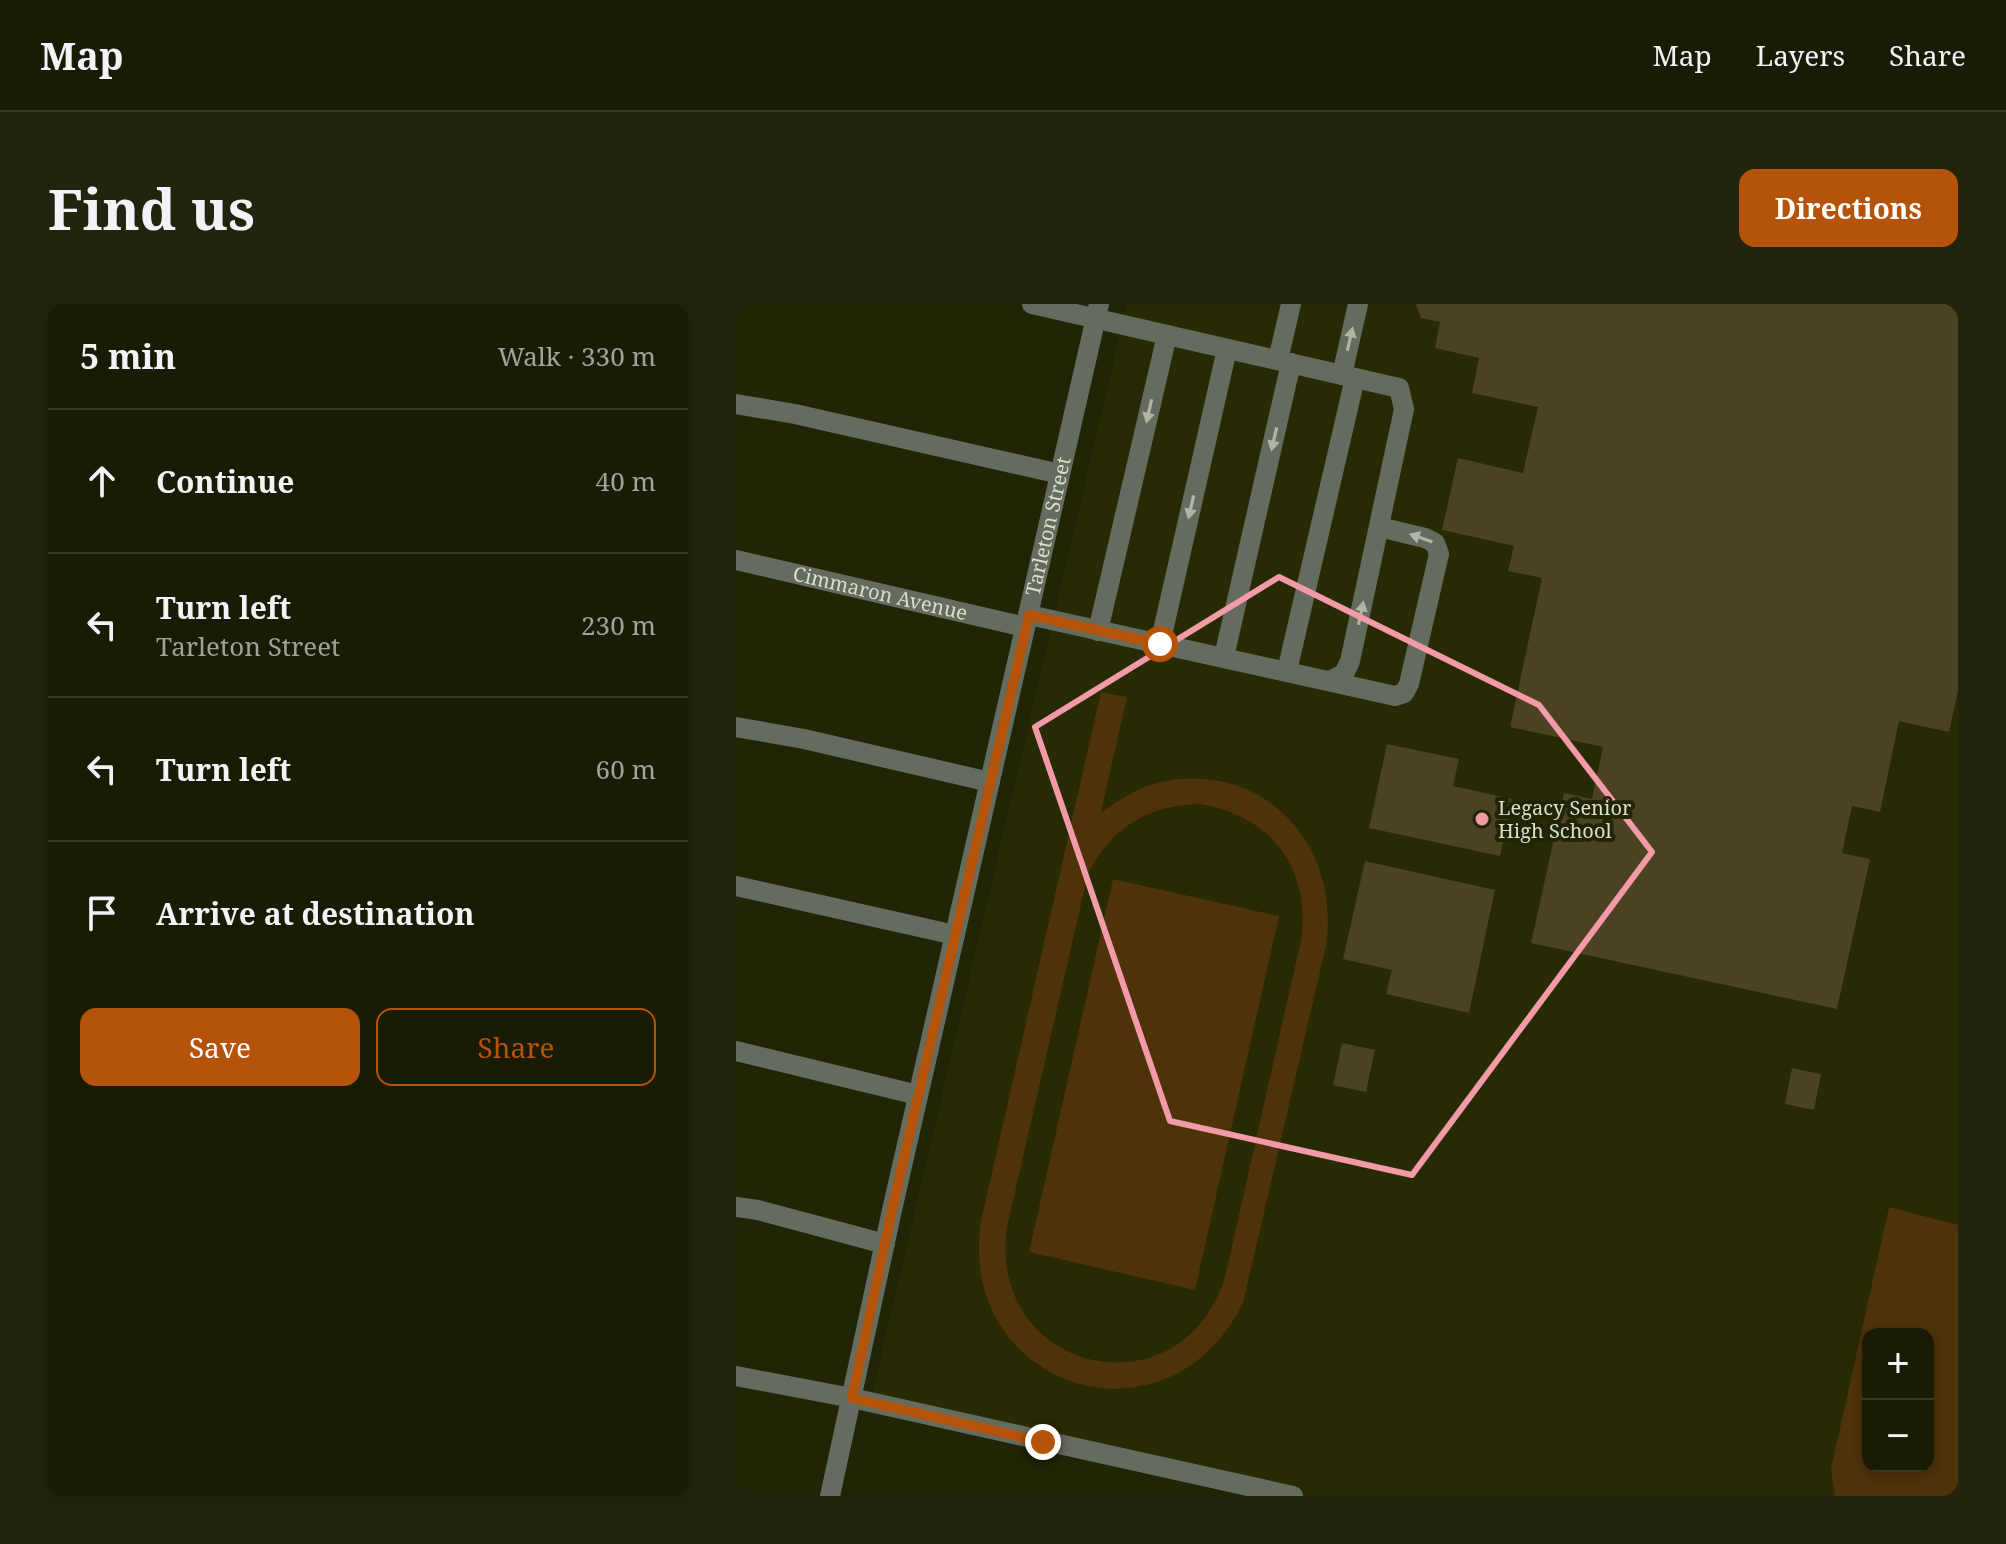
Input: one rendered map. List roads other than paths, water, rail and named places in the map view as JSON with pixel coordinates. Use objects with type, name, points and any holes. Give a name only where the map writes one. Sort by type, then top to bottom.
[{"type":"street","points":[[1032,304],[1097,312],[1167,335],[1399,388],[1404,409],[1350,661],[1344,674],[1331,680]]},
{"type":"street","points":[[1224,657],[1284,362],[1291,304]]},
{"type":"street","points":[[1287,671],[1349,376],[1358,304]]},
{"type":"street","name":"Tarleton Street","points":[[830,1496],[1097,312]]},
{"type":"street","points":[[1098,631],[1167,335]]},
{"type":"street","points":[[1160,644],[1227,349]]},
{"type":"street","points":[[736,404],[795,414],[1060,474]]},
{"type":"street","name":"Cimmaron Avenue","points":[[736,560],[1027,621],[1098,631],[1224,657],[1395,696],[1404,693],[1409,684],[1439,554],[1435,543],[1425,538],[1379,527]]},
{"type":"street","points":[[736,727],[804,739],[990,782]]},
{"type":"street","points":[[736,886],[955,935]]},
{"type":"street","points":[[736,1051],[918,1095]]},
{"type":"street","points":[[736,1207],[885,1244]]},
{"type":"street","points":[[736,1376],[852,1398],[1293,1496]]},
{"type":"place","name":"Legacy Senior High School","points":[[1482,819]]}]
